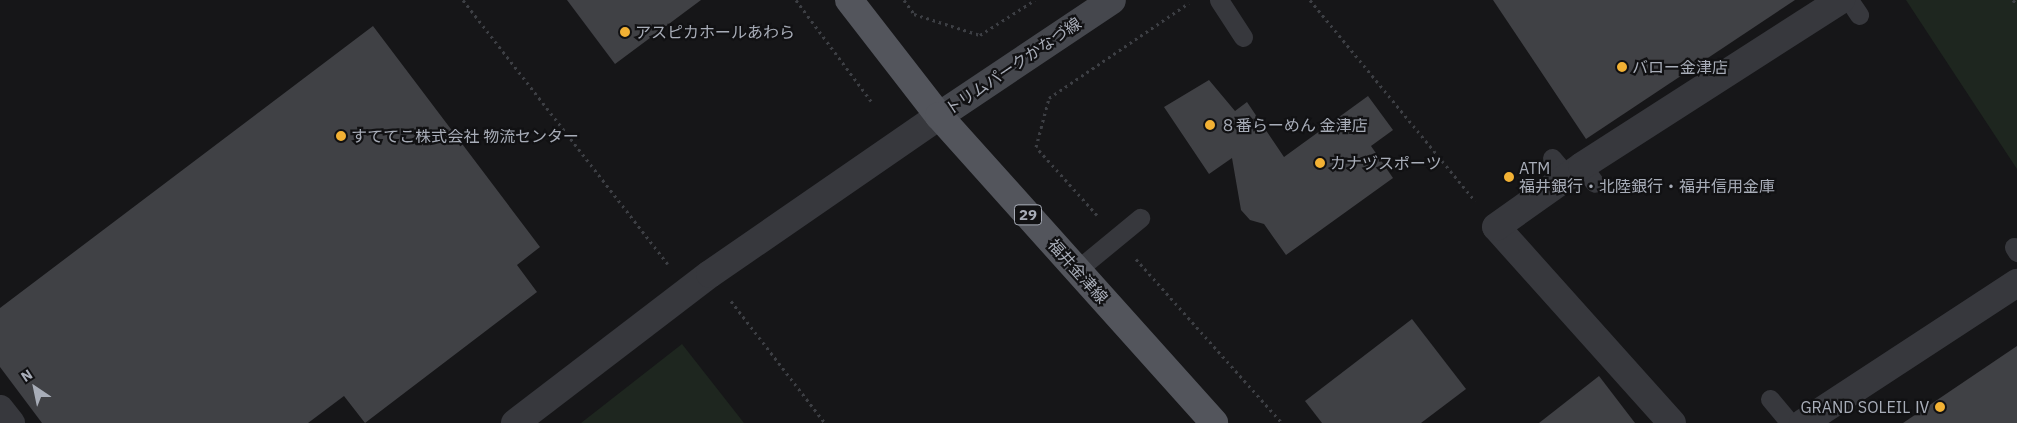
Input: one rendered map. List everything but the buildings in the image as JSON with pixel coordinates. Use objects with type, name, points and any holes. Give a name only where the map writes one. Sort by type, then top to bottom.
[{"type":"main road","name":"福井金津線","points":[[849,0],[939,116],[1214,423]]},
{"type":"main road","name":"トリムパークかなづ線","points":[[939,116],[1112,0]]},
{"type":"street","points":[[1672,423],[1496,227],[1574,171],[1850,5]]},
{"type":"street","points":[[515,423],[710,274],[939,116]]},
{"type":"street","points":[[1803,423],[2017,283]]},
{"type":"street","points":[[0,409],[10,423]]},
{"type":"lane","points":[[1220,0],[1243,37]]},
{"type":"lane","points":[[1077,270],[1140,218]]},
{"type":"lane","points":[[1770,399],[1790,423]]},
{"type":"path","points":[[463,0],[688,290]]},
{"type":"path","points":[[796,0],[872,101]]},
{"type":"path","points":[[904,0],[914,14],[980,35],[1035,0]]},
{"type":"path","points":[[1310,0],[1496,227]]},
{"type":"path","points":[[2013,0],[2017,5]]},
{"type":"path","points":[[710,274],[825,423]]},
{"type":"shaded area","points":[[1906,0],[2017,0],[2017,169]]},
{"type":"shaded area","points":[[682,344],[744,423],[581,423]]},
{"type":"place","name":"アスピカホールあわら","points":[[625,32]]},
{"type":"place","name":"バロー金津店","points":[[1622,67]]},
{"type":"place","name":"８番らーめん 金津店","points":[[1210,125]]},
{"type":"place","name":"すててこ株式会社 物流センター","points":[[341,136]]},
{"type":"place","name":"カナヅスポーツ","points":[[1320,163]]},
{"type":"place","name":"ATM 福井銀行・北陸銀行・福井信用金庫","points":[[1509,177]]},
{"type":"place","name":"GRAND SOLEIL Ⅳ","points":[[1940,407]]}]
